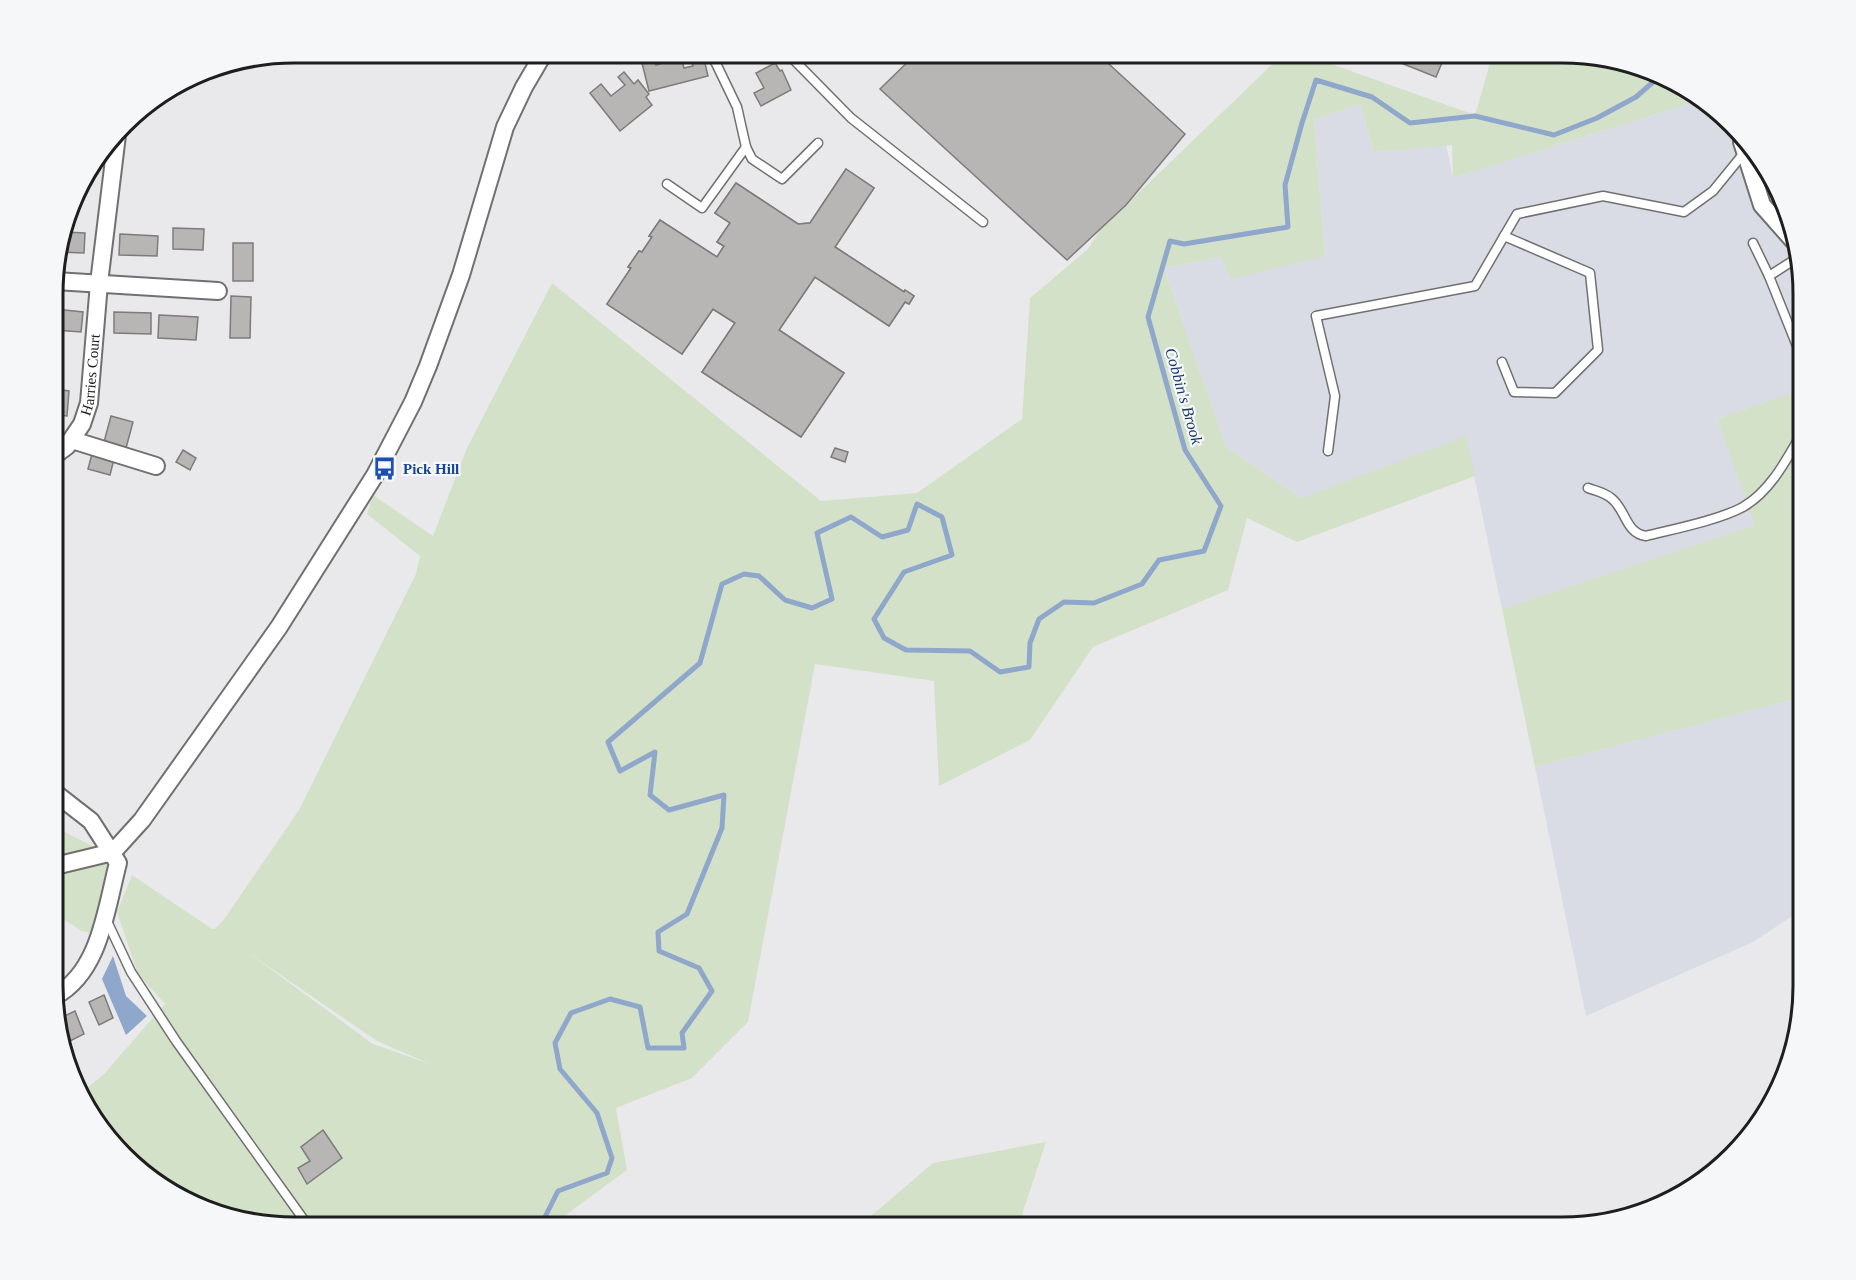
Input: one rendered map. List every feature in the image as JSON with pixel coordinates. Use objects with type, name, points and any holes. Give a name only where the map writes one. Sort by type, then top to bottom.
[{"type":"street","points":[[63,991],[77,981],[100,935],[115,858],[279,627],[375,475],[413,402],[461,275],[506,127],[524,87],[539,63]]},
{"type":"street","name":"Harries Court","points":[[63,449],[82,424],[89,403],[99,283],[115,148]]},
{"type":"street","points":[[1744,152],[1762,205],[1784,230]]},
{"type":"street","points":[[63,281],[218,291]]},
{"type":"street","points":[[72,440],[156,466]]},
{"type":"street","points":[[63,799],[91,820],[115,858]]},
{"type":"street","points":[[63,865],[115,858]]},
{"type":"lane","points":[[716,63],[737,107],[746,147],[752,159],[782,179],[818,143]]},
{"type":"lane","points":[[797,63],[851,118],[983,222]]},
{"type":"lane","points":[[667,184],[702,208],[746,147]]},
{"type":"lane","points":[[1328,451],[1335,396],[1316,316],[1475,286],[1517,214],[1602,196],[1684,212],[1713,191],[1742,149]]},
{"type":"lane","points":[[1502,362],[1514,392],[1555,393],[1598,350],[1590,273],[1504,236]]},
{"type":"lane","points":[[1753,243],[1793,336]]},
{"type":"lane","points":[[1768,276],[1791,262]]},
{"type":"lane","points":[[1588,488],[1602,492],[1612,499],[1620,507],[1630,528],[1638,535],[1646,536],[1725,514],[1744,506],[1761,493],[1793,447]]},
{"type":"lane","points":[[105,916],[131,972],[176,1041],[302,1217]]},
{"type":"shaded area","points":[[1691,103],[1714,120],[1736,142],[1762,178],[1775,205],[1789,249],[1793,279],[1793,392],[1717,419],[1756,525],[1502,609],[1466,437],[1301,498],[1226,447],[1164,268],[1220,257],[1325,256],[1314,120],[1360,104],[1374,152],[1446,144],[1453,178]]},
{"type":"shaded area","points":[[1793,700],[1793,916],[1753,942],[1586,1016],[1535,767]]},
{"type":"green space","points":[[1274,63],[1328,63],[1475,115],[1490,63],[1577,63],[1607,67],[1651,81],[1691,103],[1453,178],[1452,145],[1374,152],[1360,104],[1314,120],[1325,256],[1231,279],[1220,257],[1164,268],[1226,447],[1301,498],[1466,436],[1475,476],[1297,542],[1247,518],[1228,590],[1093,647],[1030,740],[939,786],[934,681],[815,664],[748,1022],[692,1078],[616,1108],[627,1170],[563,1217],[279,1217],[249,1213],[220,1205],[178,1186],[142,1160],[120,1138],[94,1102],[87,1088],[104,1074],[165,1004],[138,974],[117,912],[132,875],[212,929],[215,929],[225,918],[299,810],[416,574],[420,556],[367,514],[373,495],[433,536],[467,448],[552,283],[821,501],[917,493],[1022,419],[1030,298],[1088,249],[1101,229]],"holes":[[[250,954],[377,1041],[430,1064],[373,1044]]]},
{"type":"green space","points":[[1793,392],[1793,700],[1535,767],[1502,609],[1755,525],[1717,419]]},
{"type":"green space","points":[[63,831],[96,848],[118,863],[100,935],[82,931],[63,919]]},
{"type":"green space","points":[[1046,1142],[1021,1217],[870,1217],[933,1163]]},
{"type":"water","points":[[113,956],[126,996],[147,1016],[126,1035],[102,979]]},
{"type":"building","points":[[642,63],[656,63],[656,65],[683,63],[684,68],[693,66],[692,63],[705,63],[708,76],[649,91]]},
{"type":"building","points":[[775,63],[780,71],[782,70],[791,90],[761,106],[754,93],[764,88],[756,73]]},
{"type":"building","points":[[907,63],[1108,63],[1185,134],[1126,205],[1067,260],[880,89]]},
{"type":"building","points":[[1401,63],[1442,63],[1436,77]]},
{"type":"building","points":[[624,72],[634,84],[638,80],[649,94],[646,97],[652,105],[620,131],[590,93],[601,84],[611,96],[625,85],[618,77]]},
{"type":"building","points":[[846,169],[874,188],[835,247],[904,292],[905,290],[914,296],[909,304],[905,302],[889,326],[815,277],[779,330],[844,373],[801,437],[702,372],[735,323],[713,309],[682,354],[607,304],[631,268],[628,267],[652,237],[649,236],[660,220],[717,257],[724,246],[717,242],[730,223],[715,213],[736,183],[798,224],[810,223]],"holes":[[[749,251],[755,254],[748,264],[767,277],[773,267],[779,271],[752,311],[722,290]],[[657,268],[697,294],[682,317],[642,291]],[[770,347],[811,373],[792,403],[750,377]]]},
{"type":"building","points":[[846,169],[874,188],[835,247],[904,292],[905,290],[914,296],[909,304],[905,302],[889,326],[815,277],[779,330],[844,373],[801,437],[702,372],[735,323],[713,309],[682,354],[607,304],[631,268],[628,267],[652,237],[649,236],[660,220],[717,257],[724,246],[717,242],[730,223],[715,213],[736,183],[798,224],[810,223]]},
{"type":"building","points":[[173,228],[204,229],[203,250],[173,249]]},
{"type":"building","points":[[71,232],[85,233],[84,253],[67,252]]},
{"type":"building","points":[[120,234],[158,236],[157,256],[119,255]]},
{"type":"building","points":[[233,243],[253,243],[253,281],[233,281]]},
{"type":"building","points":[[231,296],[251,297],[250,338],[230,338]]},
{"type":"building","points":[[63,310],[83,312],[81,332],[63,331]]},
{"type":"building","points":[[114,312],[151,313],[151,334],[114,333]]},
{"type":"building","points":[[159,315],[198,317],[196,340],[158,338]]},
{"type":"building","points":[[63,390],[69,391],[67,416],[63,416]]},
{"type":"building","points":[[111,416],[133,422],[126,448],[104,442]]},
{"type":"building","points":[[835,448],[848,452],[845,462],[831,457]]},
{"type":"building","points":[[183,450],[196,458],[190,470],[176,462]]},
{"type":"building","points":[[92,454],[114,459],[110,475],[88,469]]},
{"type":"building","points":[[104,995],[113,1018],[99,1025],[89,1002]]},
{"type":"building","points":[[75,1011],[84,1034],[70,1041],[65,1016]]},
{"type":"building","points":[[323,1130],[342,1158],[307,1184],[298,1168],[310,1161],[301,1147]]},
{"type":"waterway","name":"Cobbin's Brook","points":[[545,1217],[558,1191],[607,1173],[612,1158],[597,1113],[560,1069],[555,1043],[571,1013],[610,999],[640,1007],[648,1048],[684,1048],[682,1033],[712,991],[699,968],[659,951],[658,932],[687,914],[722,828],[724,795],[669,810],[650,795],[655,752],[620,771],[608,742],[700,663],[722,584],[744,574],[759,576],[785,600],[812,608],[832,599],[817,533],[851,517],[882,537],[908,530],[917,504],[942,517],[952,555],[904,572],[874,619],[884,638],[906,650],[970,651],[1000,672],[1029,667],[1030,643],[1039,619],[1064,602],[1094,603],[1142,584],[1159,560],[1204,551],[1221,506],[1185,450],[1148,317],[1170,241],[1184,244],[1288,227],[1285,185],[1316,80],[1372,97],[1410,123],[1475,116],[1554,135],[1597,118],[1636,97],[1653,82]]},
{"type":"place","name":"Pick Hill","points":[[385,469]]}]
